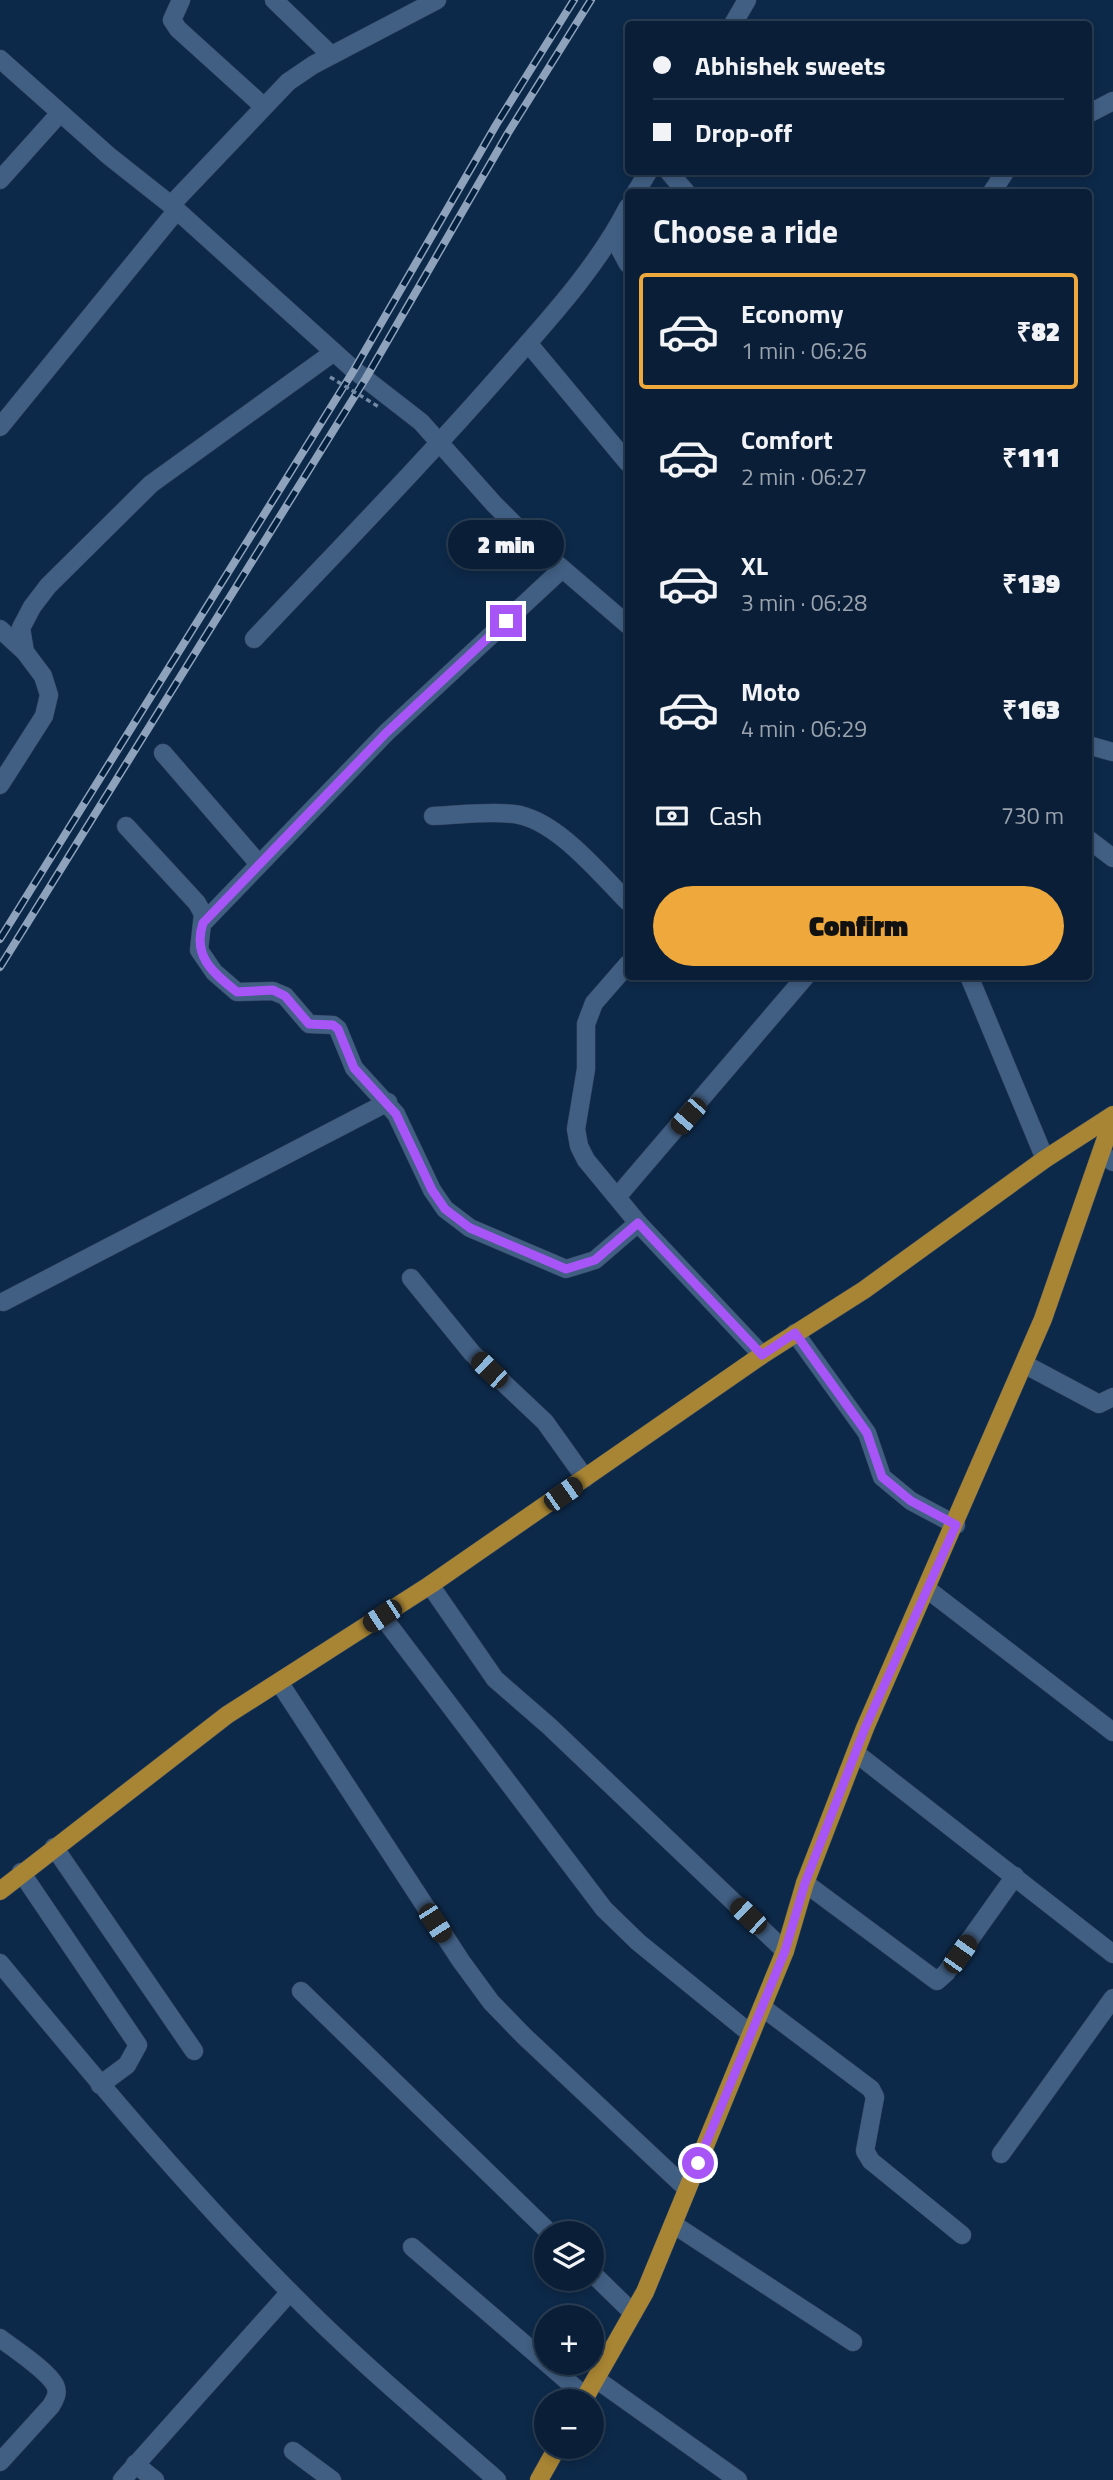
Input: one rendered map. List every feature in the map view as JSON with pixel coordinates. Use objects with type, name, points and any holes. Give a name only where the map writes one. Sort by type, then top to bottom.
[{"type":"main road","points":[[0,1891],[228,1716],[430,1585],[762,1355],[864,1290],[1045,1158],[1113,1117]]},
{"type":"main road","points":[[590,2389],[633,2313],[673,2224],[785,1951],[805,1883],[865,1728],[956,1525],[1107,1158],[1113,1117]]},
{"type":"main road","points":[[539,2480],[551,2459]]},
{"type":"street","points":[[181,0],[172,20],[178,29],[262,105]]},
{"type":"street","points":[[274,0],[331,55]]},
{"type":"street","points":[[3,416],[174,207],[262,105],[288,82],[331,55],[438,0]]},
{"type":"street","points":[[735,21],[747,0]]},
{"type":"street","points":[[0,59],[109,156],[174,207],[334,352],[411,413],[494,504],[562,569],[625,622]]},
{"type":"street","points":[[1092,112],[1113,101]]},
{"type":"street","points":[[0,180],[60,113]]},
{"type":"street","points":[[671,175],[684,189]]},
{"type":"street","points":[[254,639],[439,445],[528,343],[613,236],[625,213]]},
{"type":"street","points":[[613,236],[625,258]]},
{"type":"street","points":[[528,343],[625,459]]},
{"type":"street","points":[[25,652],[21,628],[32,607],[48,586],[151,484],[334,352]]},
{"type":"street","points":[[203,923],[386,733],[562,569]]},
{"type":"street","points":[[0,629],[25,652],[43,676],[49,695],[44,716],[0,785]]},
{"type":"street","points":[[1092,746],[1113,752]]},
{"type":"street","points":[[163,754],[259,864]]},
{"type":"street","points":[[433,816],[515,814],[530,818],[566,841],[625,899]]},
{"type":"street","points":[[126,825],[197,903],[203,914],[198,937],[199,950],[214,972],[237,992],[273,990],[285,996],[309,1024],[333,1025],[343,1038],[354,1068],[388,1102],[432,1190],[445,1209],[470,1228],[566,1269],[595,1260],[638,1223]]},
{"type":"street","points":[[1092,842],[1113,858]]},
{"type":"street","points":[[625,967],[594,1003],[586,1024],[586,1069],[576,1129],[586,1160],[638,1223],[762,1355]]},
{"type":"street","points":[[617,1197],[803,980]]},
{"type":"street","points":[[971,980],[1045,1158]]},
{"type":"street","points":[[3,1302],[388,1102]]},
{"type":"street","points":[[411,1278],[472,1353],[540,1416],[585,1478]]},
{"type":"street","points":[[795,1333],[867,1433],[882,1477],[911,1501],[956,1525]]},
{"type":"street","points":[[1024,1364],[1088,1400],[1100,1404],[1113,1397]]},
{"type":"street","points":[[430,1585],[495,1679],[549,1726],[785,1951]]},
{"type":"street","points":[[927,1589],[1113,1732]]},
{"type":"street","points":[[382,1616],[604,1909],[638,1942],[751,2034]]},
{"type":"street","points":[[279,1682],[461,1961],[491,2002],[687,2189]]},
{"type":"street","points":[[857,1754],[1113,1954]]},
{"type":"street","points":[[54,1847],[194,2051]]},
{"type":"street","points":[[22,1872],[138,2045],[127,2065],[100,2085]]},
{"type":"street","points":[[805,1883],[937,1980],[946,1973],[1015,1876]]},
{"type":"street","points":[[0,1963],[100,2085],[290,2292],[346,2347],[497,2480]]},
{"type":"street","points":[[301,1991],[538,2221]]},
{"type":"street","points":[[1001,2154],[1113,1998]]},
{"type":"street","points":[[762,2007],[871,2089],[875,2097],[865,2151],[871,2161],[962,2235]]},
{"type":"street","points":[[673,2224],[853,2342]]},
{"type":"street","points":[[412,2247],[573,2389]]},
{"type":"street","points":[[604,2285],[633,2313]]},
{"type":"street","points":[[122,2480],[290,2292]]},
{"type":"street","points":[[0,2338],[47,2376],[55,2385],[57,2395],[0,2462]]},
{"type":"street","points":[[596,2379],[738,2480]]},
{"type":"street","points":[[293,2451],[332,2480]]},
{"type":"street","points":[[135,2464],[155,2480]]},
{"type":"path","points":[[330,377],[379,407]]},
{"type":"railway","points":[[0,939],[354,370],[496,125],[574,0]]},
{"type":"railway","points":[[0,967],[366,378],[508,133],[591,0]]},
{"type":"route","points":[[506,621],[386,733],[203,923],[198,937],[199,950],[203,960],[237,992],[273,990],[285,996],[301,1018],[309,1024],[325,1023],[338,1029],[354,1068],[388,1102],[432,1190],[455,1219],[566,1269],[595,1260],[638,1223],[762,1355],[795,1333],[867,1433],[882,1477],[894,1490],[956,1525],[865,1728],[805,1883],[785,1951],[698,2163]]}]
